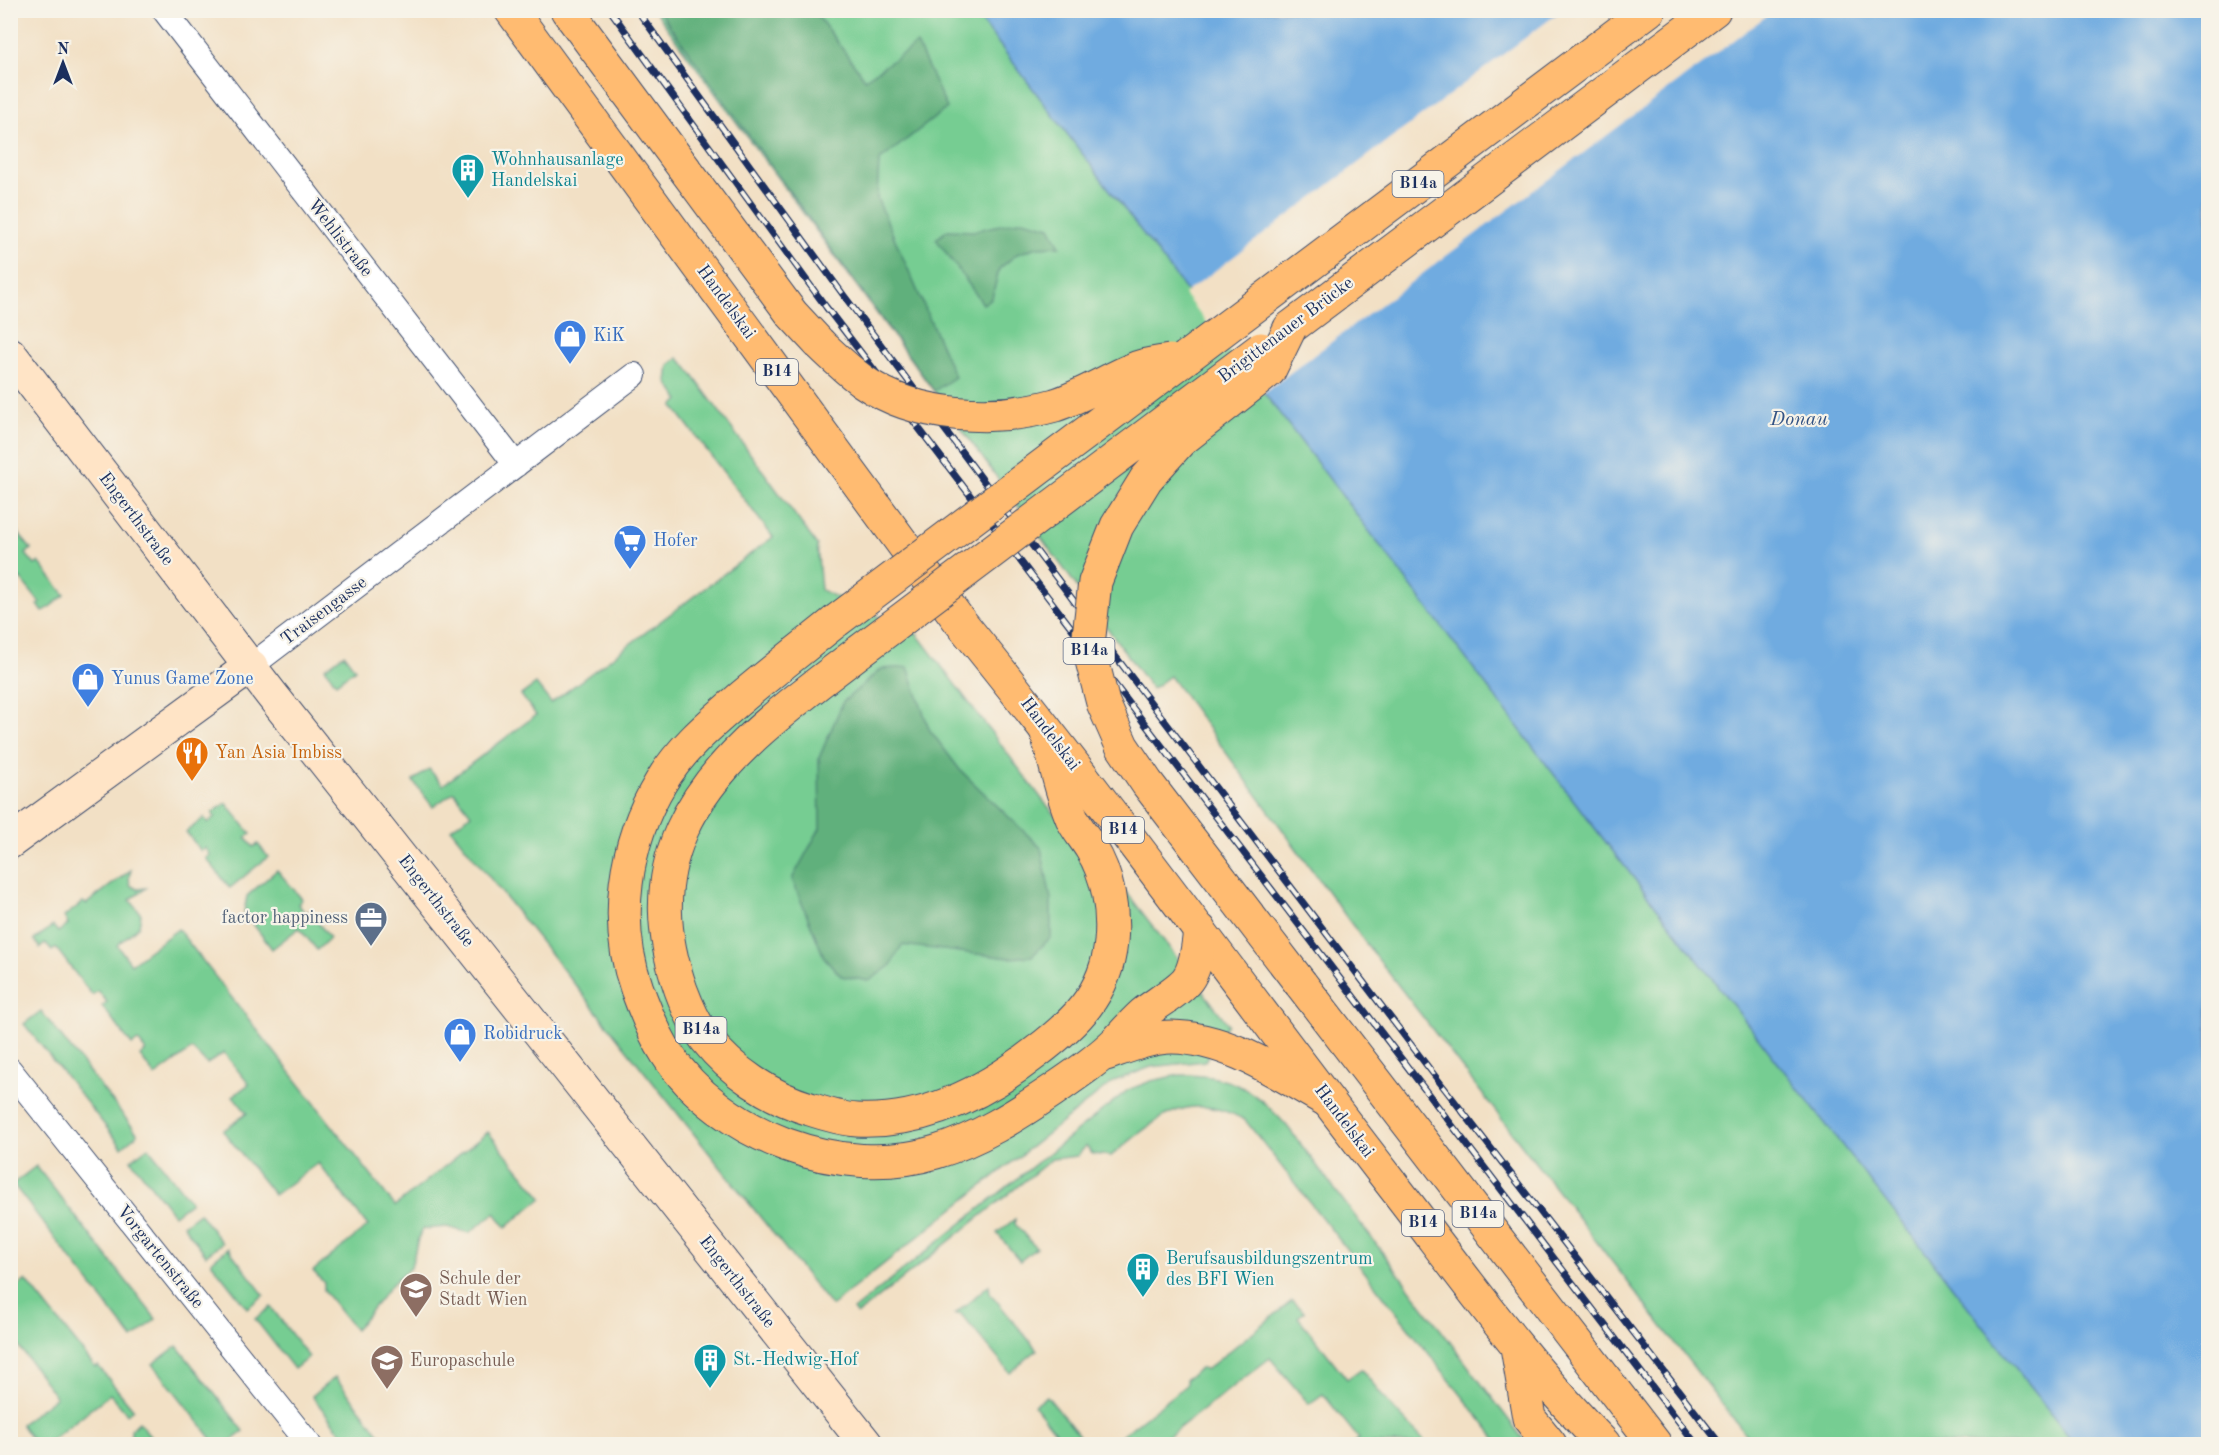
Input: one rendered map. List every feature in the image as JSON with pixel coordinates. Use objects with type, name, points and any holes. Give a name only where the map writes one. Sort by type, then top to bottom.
[{"type":"main road","name":"Handelskai","points":[[512,10],[958,619],[1047,730],[1517,1346],[1568,1408],[1604,1444]]},
{"type":"main road","points":[[567,10],[792,314],[819,343],[864,383],[903,402],[947,413],[982,416],[1054,405],[1079,396],[1136,368],[1187,357]]},
{"type":"main road","name":"Brigittenauer Brücke","points":[[1104,1054],[999,1126],[934,1153],[895,1160],[855,1160],[815,1154],[774,1141],[734,1120],[697,1090],[668,1055],[647,1018],[631,972],[625,932],[625,891],[631,852],[645,814],[661,781],[684,750],[721,715],[836,621],[1649,10]]},
{"type":"main road","name":"Brigittenauer Brücke","points":[[1047,730],[1072,819],[1094,851],[1105,878],[1111,911],[1111,942],[1105,972],[1095,995],[1062,1032],[1027,1060],[986,1087],[951,1104],[923,1113],[892,1118],[856,1120],[790,1103],[758,1086],[726,1061],[705,1037],[686,1002],[671,961],[665,929],[665,894],[671,861],[681,831],[715,776],[748,742],[860,651],[1714,10]]},
{"type":"main road","name":"B14a","points":[[1290,327],[1269,371],[1180,441],[1146,479],[1117,526],[1095,582],[1088,645],[1103,703],[1122,746],[1146,783],[1655,1444]]},
{"type":"main road","name":"B14a","points":[[1104,1054],[1141,1016],[1189,978],[1197,956],[1200,930]]},
{"type":"main road","name":"B14a","points":[[1104,1054],[1136,1043],[1172,1037],[1211,1043],[1243,1055],[1328,1101]]},
{"type":"main road","points":[[1517,1346],[1529,1418],[1550,1444]]},
{"type":"street","name":"Wehlistraße","points":[[164,10],[516,465]]},
{"type":"street","name":"Engerthstraße","points":[[10,354],[251,666],[866,1444]]},
{"type":"street","name":"Traisengasse","points":[[10,842],[251,666],[634,375]]},
{"type":"street","name":"Vorgartenstraße","points":[[10,1070],[309,1444]]},
{"type":"green space","points":[[655,11],[974,11],[1591,823],[2075,1444],[1753,1444],[1364,941],[1170,676],[1152,689]]},
{"type":"green space","points":[[659,11],[814,11],[865,79],[917,44],[947,108],[879,161],[877,198],[955,377],[934,391]]},
{"type":"green space","points":[[1023,220],[1050,227],[1060,246],[1037,247],[1017,254],[999,269],[992,298],[983,304],[936,239],[948,230],[973,231]]},
{"type":"green space","points":[[678,358],[817,545],[821,590],[917,634],[1045,803],[1131,898],[1228,1024],[1205,1061],[1151,1067],[1114,1081],[831,1306],[451,829],[471,814],[454,792],[433,807],[413,781],[429,769],[443,785],[536,715],[521,695],[536,684],[551,703],[773,537],[673,406],[679,400],[667,382],[669,365]]},
{"type":"green space","points":[[11,524],[31,549],[26,554],[35,565],[39,562],[65,595],[43,612],[38,605],[40,603],[20,578],[11,586]]},
{"type":"green space","points":[[344,654],[355,669],[336,683],[325,668]]},
{"type":"green space","points":[[908,667],[929,729],[960,770],[1041,848],[1051,899],[1051,937],[1032,956],[1010,958],[902,945],[891,965],[869,981],[841,976],[824,957],[792,879],[820,828],[819,758],[843,702],[881,669]]},
{"type":"green space","points":[[226,803],[251,834],[246,837],[253,847],[258,844],[268,857],[230,888],[206,858],[210,855],[205,848],[201,851],[186,832],[204,818],[208,823],[215,817],[212,813]]},
{"type":"green space","points":[[131,870],[130,885],[137,889],[146,888],[130,900],[141,914],[139,926],[117,945],[131,964],[178,929],[395,1206],[488,1132],[542,1198],[506,1227],[495,1213],[469,1233],[447,1227],[423,1229],[411,1267],[393,1283],[355,1330],[324,1291],[324,1283],[313,1271],[368,1226],[318,1163],[274,1195],[223,1131],[247,1113],[233,1096],[249,1084],[224,1053],[207,1064],[192,1049],[155,1076],[140,1056],[146,1051],[138,1041],[132,1045],[102,1006],[107,1002],[98,991],[92,995],[56,948],[52,951],[46,943],[40,948],[34,940],[53,926],[58,932],[68,924],[64,917],[83,902],[86,904]]},
{"type":"green space","points":[[277,870],[302,899],[298,904],[305,913],[309,911],[330,938],[317,950],[299,928],[272,949],[244,912],[247,896]]},
{"type":"green space","points":[[41,1011],[138,1134],[122,1147],[24,1024]]},
{"type":"green space","points":[[1179,1075],[1213,1077],[1240,1086],[1275,1113],[1527,1444],[1500,1444],[1245,1120],[1224,1111],[1205,1107],[1173,1112],[1143,1130],[1111,1156],[1092,1154],[1086,1146],[1077,1156],[1052,1159],[857,1315],[853,1310],[1128,1090],[1151,1081]]},
{"type":"green space","points":[[148,1147],[191,1202],[174,1215],[131,1160]]},
{"type":"green space","points":[[36,1166],[156,1319],[133,1339],[13,1184]]},
{"type":"green space","points":[[199,1213],[222,1243],[206,1255],[183,1225]]},
{"type":"green space","points":[[1015,1219],[1015,1224],[1036,1248],[1020,1261],[997,1233]]},
{"type":"green space","points":[[228,1248],[264,1295],[247,1308],[211,1262]]},
{"type":"green space","points":[[26,1280],[95,1367],[98,1366],[133,1409],[127,1414],[110,1394],[46,1444],[34,1443],[21,1424],[56,1397],[11,1336],[11,1292]]},
{"type":"green space","points":[[989,1285],[990,1293],[1037,1350],[1010,1373],[961,1314],[955,1314]]},
{"type":"green space","points":[[1292,1301],[1304,1312],[1298,1317],[1347,1379],[1361,1369],[1392,1407],[1427,1444],[1352,1444],[1359,1439],[1323,1394],[1309,1404],[1270,1358],[1158,1444],[1111,1444],[1186,1385],[1186,1379],[1200,1369],[1207,1369]]},
{"type":"green space","points":[[271,1307],[309,1357],[294,1369],[255,1319]]},
{"type":"green space","points":[[177,1346],[244,1431],[227,1444],[216,1444],[153,1364]]},
{"type":"green space","points":[[335,1377],[383,1438],[381,1440],[371,1435],[365,1436],[359,1444],[350,1444],[312,1396]]},
{"type":"green space","points":[[1047,1396],[1086,1444],[1065,1444],[1034,1405]]},
{"type":"green space","points":[[139,1422],[157,1444],[121,1444],[131,1436],[131,1429]]},
{"type":"water","name":"Donau","points":[[974,11],[2208,11],[2208,1444],[2075,1444],[1591,823]]},
{"type":"pier","points":[[1561,11],[1773,11],[1262,394],[1184,294]]},
{"type":"railway","points":[[610,10],[826,307],[1696,1444]]},
{"type":"railway","points":[[637,10],[842,293],[1113,653],[1428,1067],[1720,1444]]},
{"type":"place","name":"Wohnhausanlage Handelskai","points":[[468,199]]},
{"type":"place","name":"KiK","points":[[570,365]]},
{"type":"place","name":"Hofer","points":[[630,570]]},
{"type":"place","name":"Yunus Game Zone","points":[[88,708]]},
{"type":"place","name":"Yan Asia Imbiss","points":[[192,782]]},
{"type":"place","name":"factor happiness","points":[[371,947]]},
{"type":"place","name":"Robidruck","points":[[460,1063]]},
{"type":"place","name":"Berufsausbildungszentrum des BFI Wien","points":[[1143,1298]]},
{"type":"place","name":"Schule der Stadt Wien","points":[[416,1318]]},
{"type":"place","name":"St.-Hedwig-Hof","points":[[710,1389]]},
{"type":"place","name":"Europaschule","points":[[387,1390]]}]
